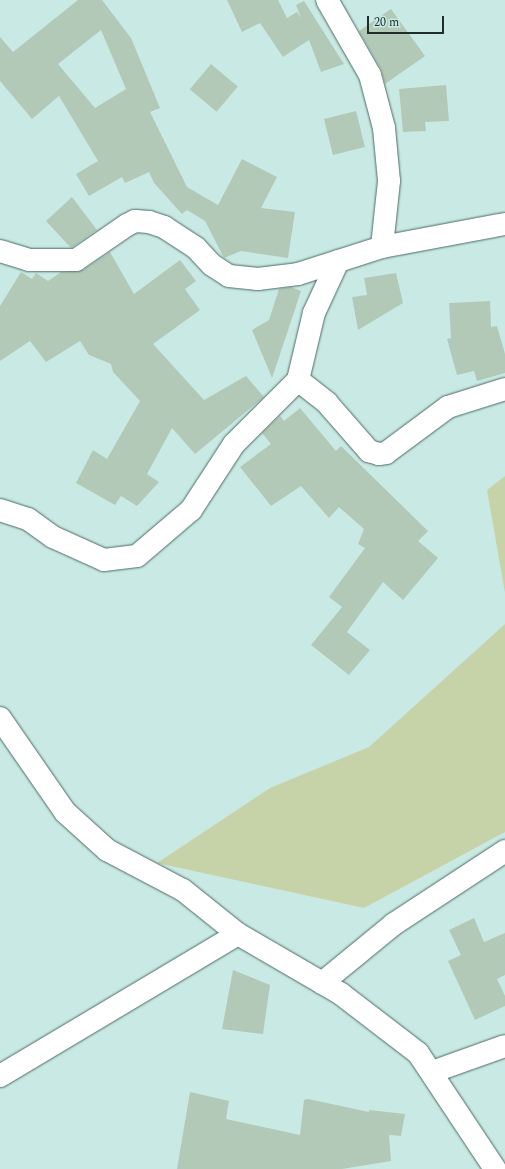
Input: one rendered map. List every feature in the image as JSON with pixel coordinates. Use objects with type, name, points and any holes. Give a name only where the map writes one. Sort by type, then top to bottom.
[{"type":"street","points":[[327,0],[370,75],[384,128],[389,180],[382,247]]},
{"type":"street","points":[[0,251],[29,260],[76,260],[135,221],[164,227],[229,276],[258,279],[298,274],[382,247],[505,224]]},
{"type":"street","points":[[0,510],[28,519],[53,537],[104,560],[138,556],[191,510],[234,444],[298,380],[314,313],[338,261]]},
{"type":"street","points":[[298,380],[327,403],[369,451],[379,454],[386,453],[448,407],[505,389]]},
{"type":"street","points":[[0,718],[65,812],[107,850],[183,890],[238,934],[322,983],[387,1028],[418,1053],[432,1072],[494,1169]]},
{"type":"street","points":[[322,983],[394,924],[505,851]]},
{"type":"street","points":[[0,1076],[238,934]]},
{"type":"street","points":[[432,1072],[505,1046]]},
{"type":"green space","points":[[505,476],[505,593],[487,490]]},
{"type":"green space","points":[[505,624],[505,832],[364,908],[157,863],[270,788],[369,747]]},
{"type":"building","points":[[78,0],[102,0],[131,38],[160,108],[150,112],[187,187],[218,205],[242,159],[277,177],[261,208],[295,212],[288,258],[241,251],[224,258],[205,221],[187,210],[182,214],[154,183],[149,172],[125,183],[122,177],[89,196],[76,174],[98,161],[59,96],[32,119],[0,81],[0,37],[13,52]],"holes":[[[101,30],[126,89],[95,108],[58,64]]]},
{"type":"building","points":[[227,0],[278,0],[287,18],[297,12],[301,18],[296,5],[304,1],[344,64],[321,72],[309,40],[283,57],[260,23],[242,32]]},
{"type":"building","points":[[391,9],[425,56],[385,84],[381,69],[359,31]]},
{"type":"building","points":[[211,64],[238,86],[217,112],[190,89]]},
{"type":"building","points":[[446,85],[449,121],[425,122],[426,131],[403,132],[399,89]]},
{"type":"building","points":[[356,111],[365,147],[333,155],[324,119]]},
{"type":"building","points":[[72,197],[97,230],[71,248],[46,221]]},
{"type":"building","points":[[110,252],[134,294],[180,260],[196,281],[185,289],[200,310],[153,344],[204,400],[246,376],[264,397],[195,454],[172,428],[147,474],[159,482],[137,506],[121,496],[115,505],[76,483],[93,450],[107,459],[140,401],[113,372],[111,364],[89,355],[80,341],[46,362],[30,341],[0,361],[0,306],[21,272],[32,279],[36,273],[48,281],[61,272],[83,270]]},
{"type":"building","points":[[396,273],[403,303],[358,330],[352,297],[367,295],[364,278]]},
{"type":"building","points":[[291,287],[301,291],[272,378],[252,330],[269,320],[279,289]]},
{"type":"building","points":[[490,301],[491,327],[497,326],[505,354],[505,373],[477,381],[474,371],[457,375],[447,339],[451,338],[449,303]]},
{"type":"building","points":[[300,408],[336,451],[341,446],[428,531],[418,541],[438,558],[403,600],[383,582],[347,632],[370,650],[349,675],[311,645],[342,607],[329,597],[365,548],[358,544],[364,529],[339,507],[329,518],[301,486],[271,506],[240,467],[271,444],[262,433],[280,416],[284,421]]},
{"type":"building","points":[[474,918],[484,942],[505,933],[505,975],[497,979],[505,996],[505,1006],[475,1020],[448,961],[461,955],[449,930]]},
{"type":"building","points":[[233,970],[270,985],[263,1034],[222,1029]]},
{"type":"building","points":[[190,1092],[229,1101],[226,1119],[300,1135],[304,1100],[308,1099],[369,1112],[369,1110],[405,1114],[401,1136],[389,1135],[391,1161],[342,1169],[177,1169]]}]
